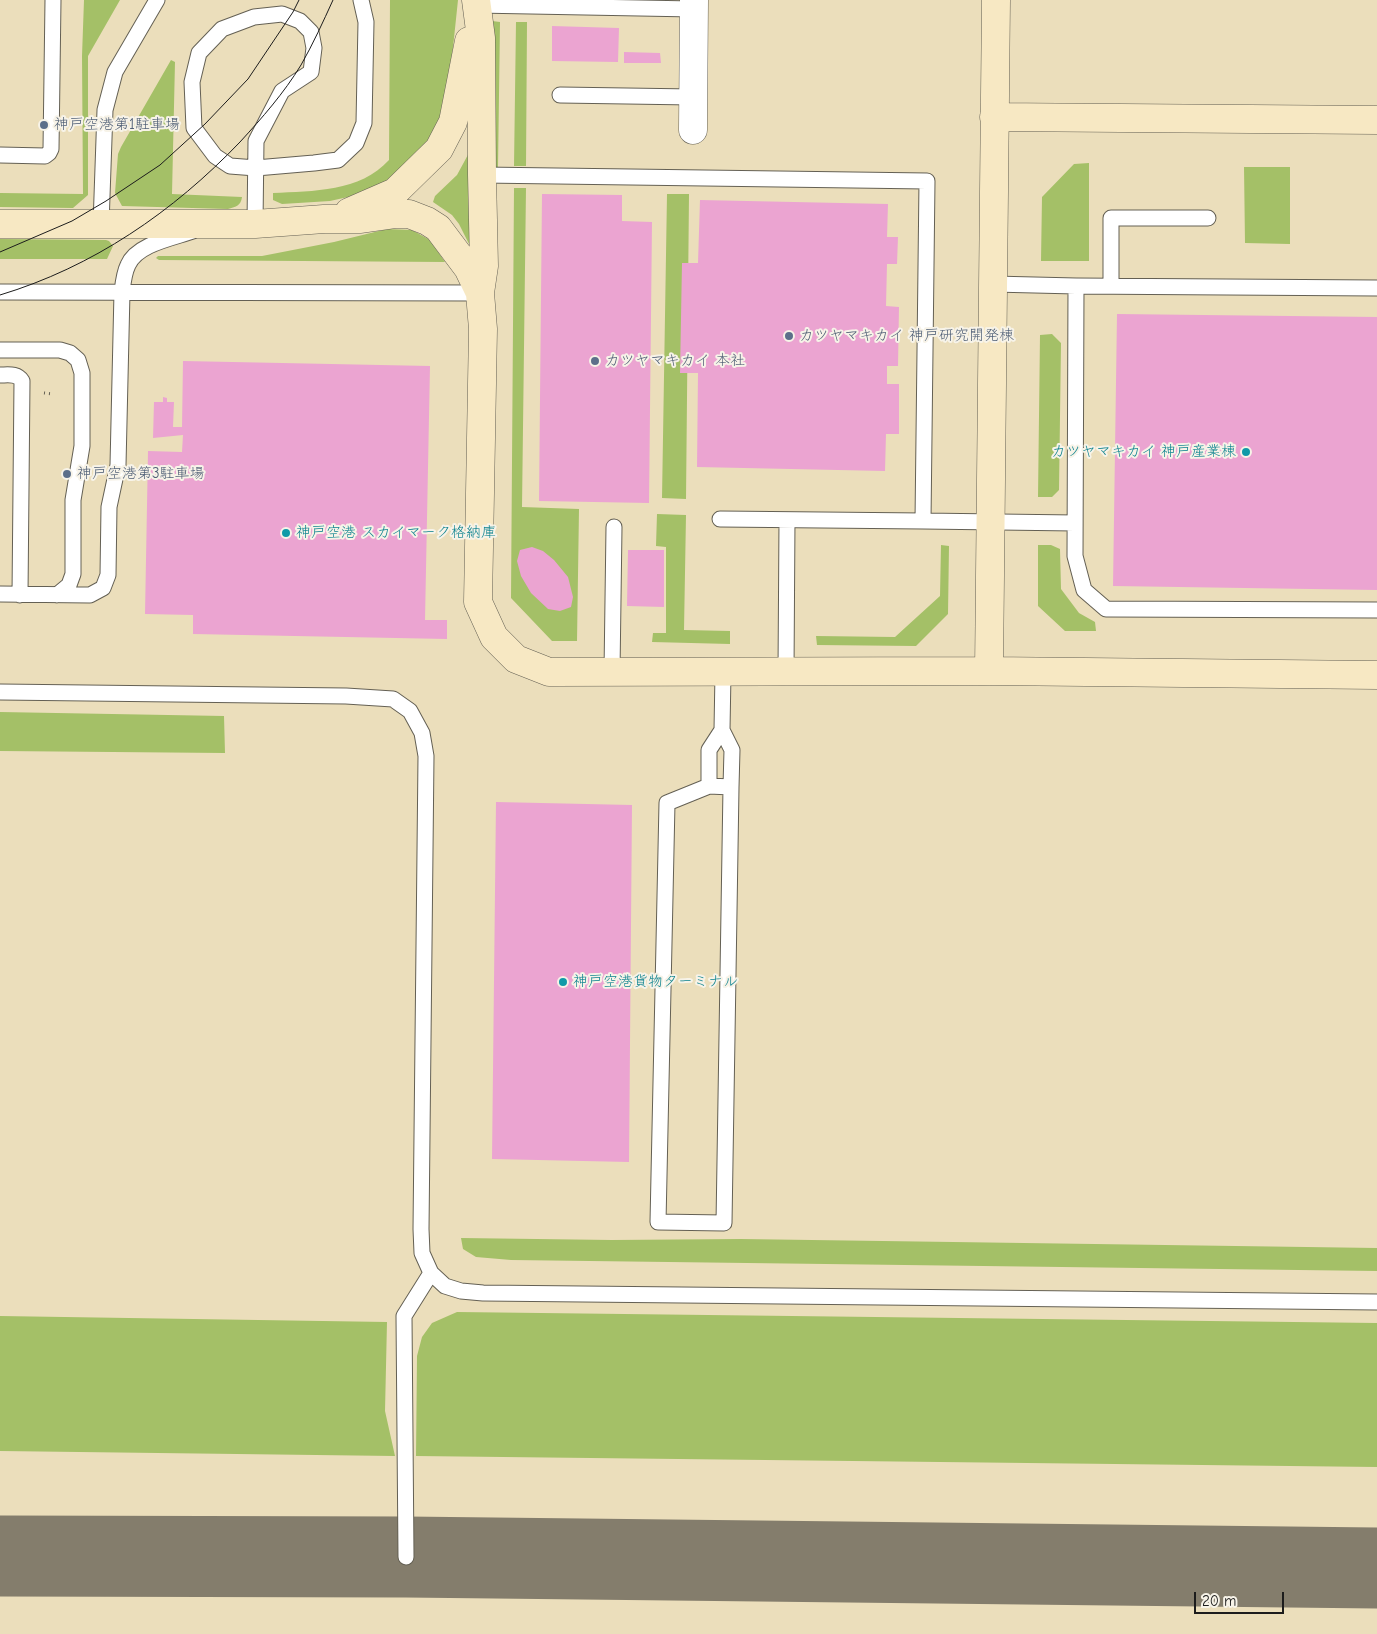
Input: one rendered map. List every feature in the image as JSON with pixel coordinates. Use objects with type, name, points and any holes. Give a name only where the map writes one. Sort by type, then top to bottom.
[{"type":"street","points":[[989,671],[996,0]]},
{"type":"street","points":[[476,2],[481,38],[484,266],[480,293],[483,329],[478,602],[494,638],[516,660],[549,672],[989,671],[1377,674]]},
{"type":"street","points":[[324,219],[354,210],[395,192],[439,149],[453,122],[476,2]]},
{"type":"street","points":[[693,130],[694,4]]},
{"type":"street","points":[[994,117],[1377,120]]},
{"type":"street","points":[[0,224],[255,224],[324,219],[361,219],[409,214],[427,221],[438,228],[468,268],[480,293]]},
{"type":"lane","points":[[0,156],[45,156],[51,149],[53,0]]},
{"type":"lane","points":[[101,225],[105,110],[116,72],[157,0]]},
{"type":"lane","points":[[255,224],[256,168],[256,141],[282,91],[311,72],[314,48],[311,32],[300,21],[282,14],[254,16],[222,29],[199,53],[192,82],[194,128],[215,156],[230,166],[256,168],[338,160],[356,143],[364,123],[366,22],[361,0]]},
{"type":"lane","points":[[476,2],[694,4]]},
{"type":"lane","points":[[560,95],[693,97]]},
{"type":"lane","points":[[482,175],[927,181],[923,521]]},
{"type":"lane","points":[[1111,285],[1111,218],[1208,218]]},
{"type":"lane","points":[[0,594],[90,595],[103,588],[108,575],[109,507],[118,465],[122,292],[127,265],[138,252],[145,248],[210,225]]},
{"type":"lane","points":[[993,284],[1377,288]]},
{"type":"lane","points":[[1076,286],[1075,556],[1084,590],[1106,609],[1377,610]]},
{"type":"lane","points":[[0,292],[480,293]]},
{"type":"lane","points":[[0,350],[60,350],[70,353],[78,360],[82,373],[82,446],[73,500],[73,574],[69,585],[57,595]]},
{"type":"lane","points":[[0,375],[19,376],[22,381],[20,595]]},
{"type":"lane","points":[[720,519],[1075,523]]},
{"type":"lane","points":[[786,672],[787,520]]},
{"type":"lane","points":[[612,672],[614,527]]},
{"type":"lane","points":[[723,673],[722,730],[732,750],[724,1223],[658,1222],[667,803],[709,786],[731,787]]},
{"type":"lane","points":[[0,692],[393,698],[410,711],[422,733],[426,756],[422,1253],[432,1273],[445,1286],[461,1291],[483,1293],[1377,1302]]},
{"type":"lane","points":[[709,786],[710,750],[722,730]]},
{"type":"lane","points":[[406,1557],[404,1316],[432,1273]]},
{"type":"green space","points":[[84,0],[120,0],[88,56],[88,195],[73,208],[0,207],[0,193],[83,194],[82,56]]},
{"type":"green space","points":[[390,0],[458,0],[452,57],[441,126],[423,153],[383,185],[357,195],[330,201],[282,204],[273,200],[273,193],[304,192],[350,184],[377,171],[389,160]]},
{"type":"green space","points":[[492,21],[500,22],[498,167],[491,167]]},
{"type":"green space","points":[[516,22],[527,22],[526,166],[514,166]]},
{"type":"green space","points":[[171,60],[175,62],[172,194],[242,197],[239,204],[235,207],[228,209],[122,206],[115,193],[118,154]]},
{"type":"green space","points":[[470,151],[472,250],[459,224],[452,215],[433,202],[435,196],[457,175]]},
{"type":"green space","points":[[1089,163],[1089,261],[1041,261],[1042,197],[1074,164]]},
{"type":"green space","points":[[1244,167],[1290,167],[1290,244],[1245,243]]},
{"type":"green space","points":[[514,188],[526,188],[522,507],[579,509],[577,641],[552,641],[511,598]]},
{"type":"green space","points":[[667,194],[689,194],[686,499],[662,498]]},
{"type":"green space","points":[[387,229],[412,230],[430,240],[445,262],[159,260],[156,258],[158,256],[262,256],[334,242]]},
{"type":"green space","points":[[0,239],[106,240],[113,246],[107,259],[0,259]]},
{"type":"green space","points":[[1052,334],[1061,343],[1059,490],[1052,497],[1038,497],[1040,335]]},
{"type":"green space","points":[[657,514],[686,515],[684,630],[730,631],[730,644],[652,642],[653,633],[666,633],[666,547],[656,546]]},
{"type":"green space","points":[[941,545],[949,546],[948,614],[916,646],[817,645],[816,636],[895,637],[940,596]]},
{"type":"green space","points":[[1038,545],[1051,545],[1060,549],[1061,589],[1079,613],[1095,622],[1096,631],[1065,631],[1038,606]]},
{"type":"green space","points":[[0,712],[224,716],[225,753],[0,751]]},
{"type":"green space","points":[[461,1238],[741,1239],[1377,1248],[1377,1271],[511,1260],[476,1257],[463,1249]]},
{"type":"green space","points":[[457,1312],[1377,1323],[1377,1467],[416,1456],[417,1356],[422,1337],[432,1323]]},
{"type":"green space","points":[[0,1316],[387,1322],[385,1411],[395,1456],[0,1451]]},
{"type":"building","points":[[552,26],[619,28],[618,62],[552,61]]},
{"type":"building","points":[[624,52],[660,53],[661,63],[624,63]]},
{"type":"building","name":"カツヤマキカイ 本社","points":[[542,194],[622,195],[622,221],[652,222],[649,503],[539,501]]},
{"type":"building","name":"カツヤマキカイ 神戸研究開発棟","points":[[700,200],[888,204],[887,237],[898,237],[897,264],[887,264],[886,306],[899,307],[898,366],[887,366],[887,384],[899,384],[899,434],[886,434],[885,471],[697,467],[698,373],[680,373],[682,263],[698,263]]},
{"type":"building","name":"カツヤマキカイ 神戸産業棟","points":[[1117,314],[1377,317],[1377,590],[1113,586]]},
{"type":"building","name":"神戸空港 スカイマーク格納庫","points":[[183,361],[430,366],[425,620],[447,620],[447,639],[193,634],[193,615],[145,614],[148,451],[182,452],[183,435],[153,438],[154,402],[163,402],[163,397],[167,398],[167,402],[174,402],[173,427],[182,427]]},
{"type":"building","points":[[532,547],[543,551],[554,560],[568,577],[573,597],[571,607],[560,611],[548,609],[531,593],[521,576],[517,561],[520,550]]},
{"type":"building","points":[[628,550],[664,550],[664,607],[627,606]]},
{"type":"building","name":"神戸空港貨物ターミナル","points":[[496,802],[632,805],[629,1162],[492,1159]]},
{"type":"taxiway","points":[[0,1556],[406,1557],[1377,1568]]},
{"type":"tram line","points":[[0,252],[72,221],[160,165],[205,124],[248,79],[299,0]]},
{"type":"tram line","points":[[0,295],[34,283],[99,253],[159,214],[187,192],[240,142],[280,95],[305,57],[333,0]]},
{"type":"place","name":"神戸空港第1駐車場","points":[[44,125]]},
{"type":"place","name":"カツヤマキカイ 神戸研究開発棟","points":[[789,336]]},
{"type":"place","name":"カツヤマキカイ 本社","points":[[595,361]]},
{"type":"place","name":"カツヤマキカイ 神戸産業棟","points":[[1246,452]]},
{"type":"place","name":"神戸空港第3駐車場","points":[[67,474]]},
{"type":"place","name":"神戸空港 スカイマーク格納庫","points":[[286,533]]},
{"type":"place","name":"神戸空港貨物ターミナル","points":[[563,982]]}]
